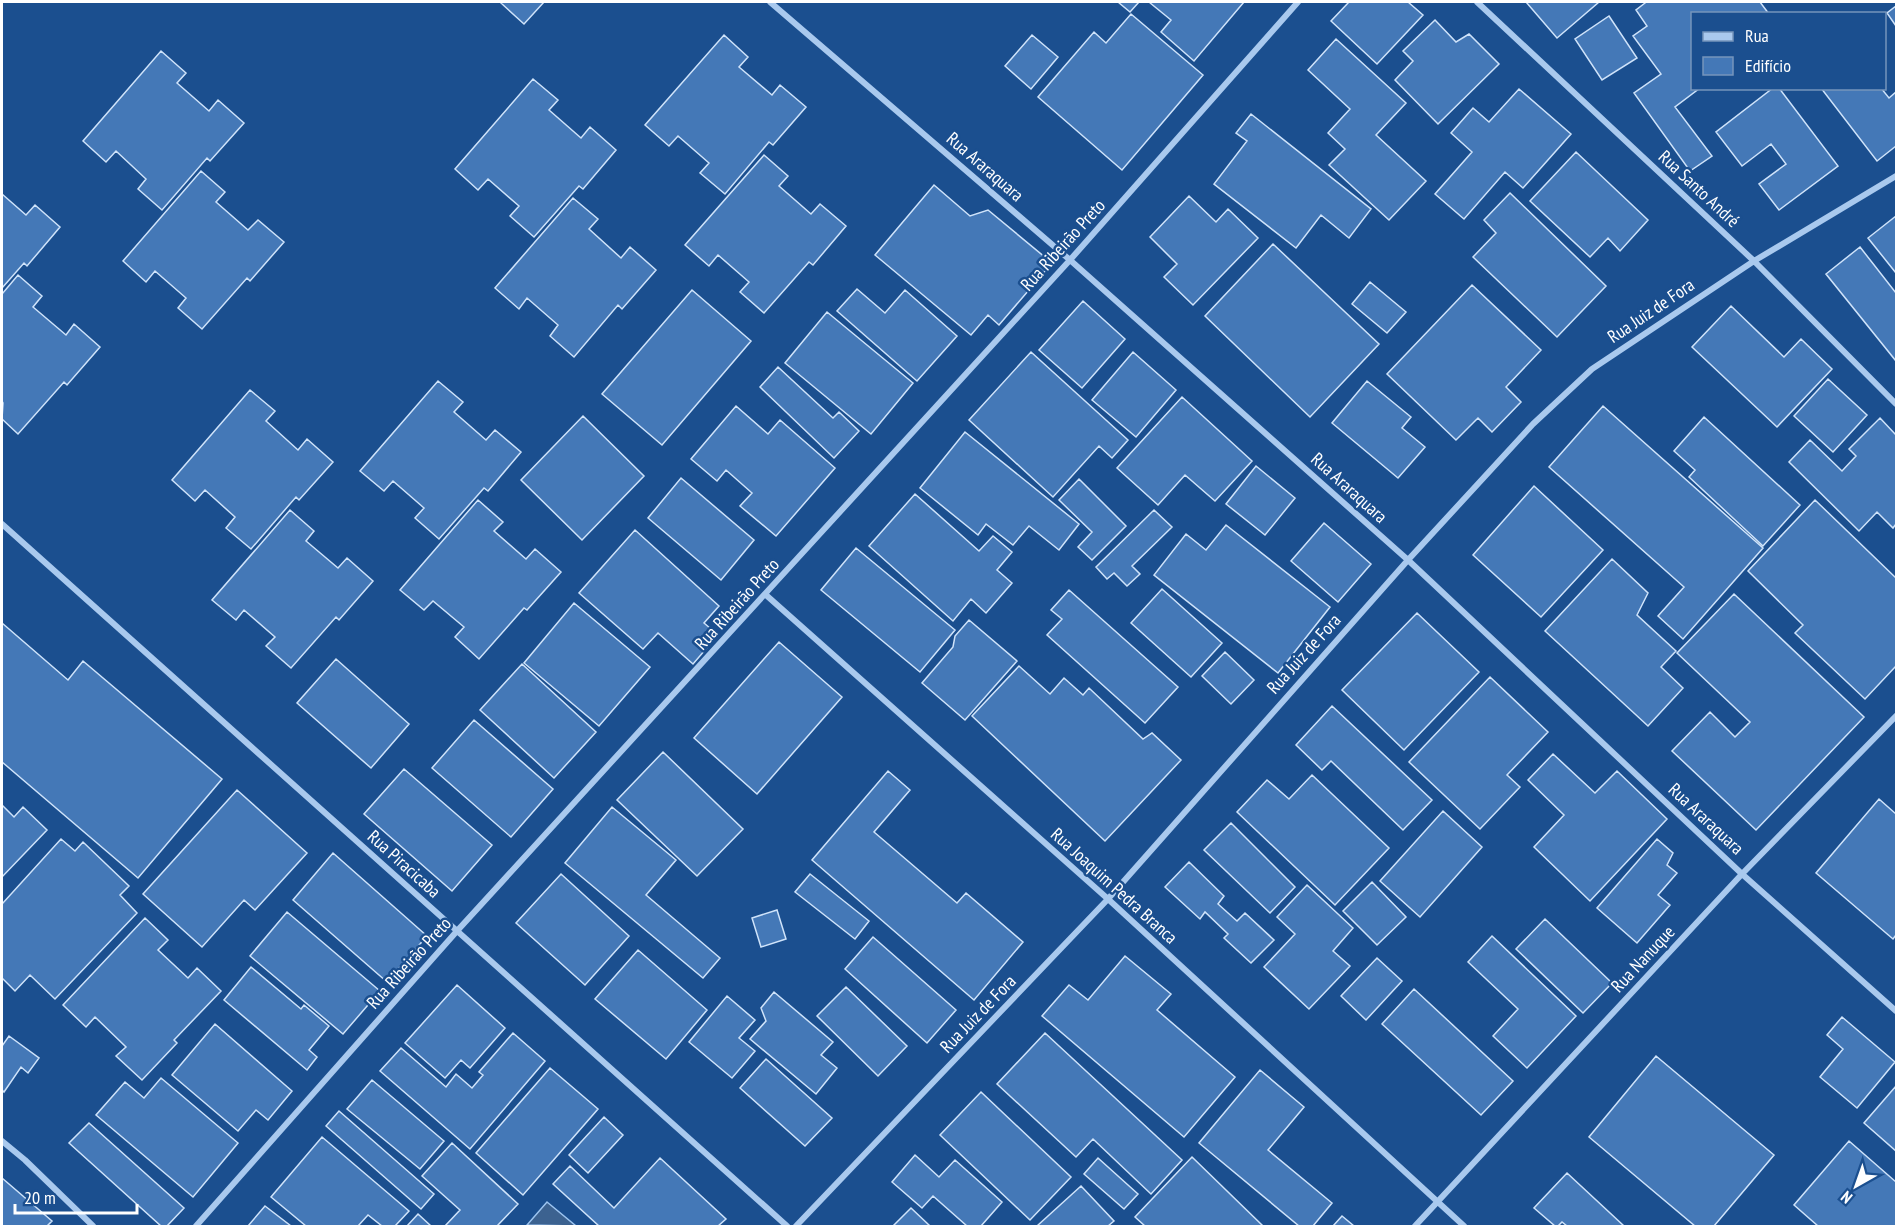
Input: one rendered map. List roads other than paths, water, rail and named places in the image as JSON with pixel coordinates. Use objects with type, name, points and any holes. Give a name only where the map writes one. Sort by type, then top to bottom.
[{"type":"street","name":"Rua Araraquara","points":[[770,2],[1070,260],[1408,560],[1742,874],[1896,1011]]},
{"type":"street","name":"Rua Ribeirão Preto","points":[[196,1227],[457,931],[1070,260],[1298,2]]},
{"type":"street","name":"Rua Santo André","points":[[1477,2],[1754,261],[1896,404]]},
{"type":"street","name":"Rua Juiz de Fora","points":[[796,1227],[1108,899],[1408,560],[1533,424],[1575,383],[1592,369],[1754,261],[1896,176]]},
{"type":"street","name":"Rua Piracicaba","points":[[2,524],[787,1227]]},
{"type":"street","name":"Rua Joaquim Pedra Branca","points":[[766,595],[1108,899],[1464,1227]]},
{"type":"street","name":"Rua Nanuque","points":[[1415,1227],[1742,874],[1896,716]]},
{"type":"street","points":[[2,1141],[25,1160],[93,1227]]},
{"type":"water","points":[[547,1202],[576,1226],[527,1225]]}]
